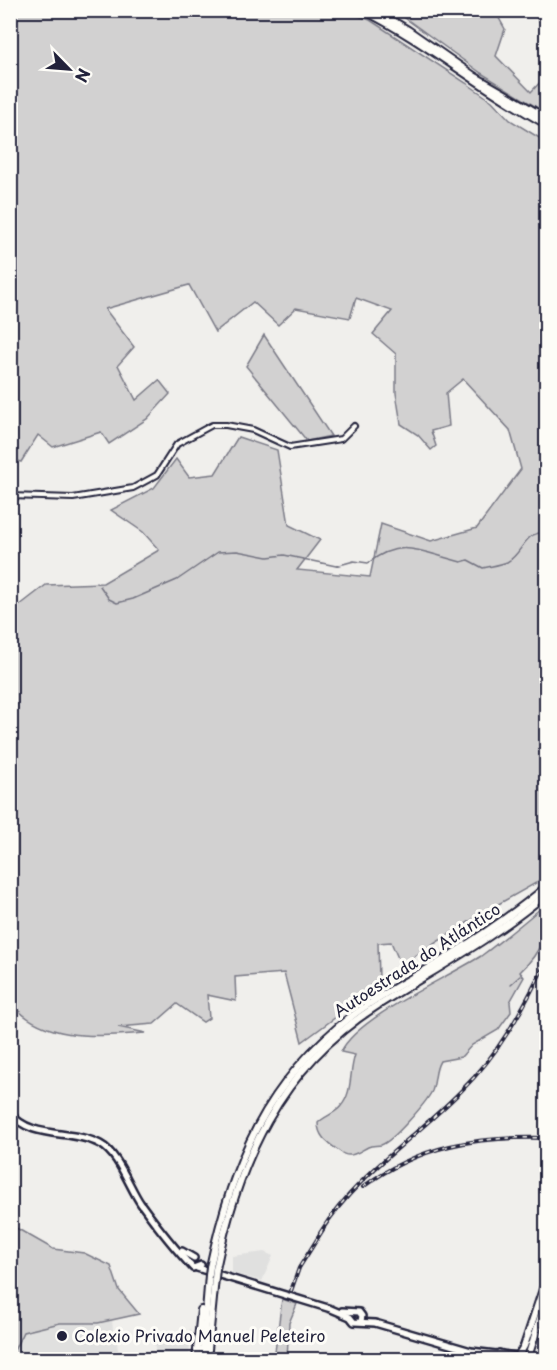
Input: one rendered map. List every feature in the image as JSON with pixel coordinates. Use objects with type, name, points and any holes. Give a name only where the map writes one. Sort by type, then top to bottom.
[{"type":"highway","points":[[363,10],[402,32],[473,81],[546,124]]},
{"type":"highway","points":[[375,10],[474,76],[546,118]]},
{"type":"highway","points":[[535,10],[546,21]]},
{"type":"highway","points":[[541,10],[546,16]]},
{"type":"highway","name":"Autoestrada do Atlántico","points":[[213,1268],[220,1216],[240,1159],[265,1111],[309,1056],[353,1015],[483,934],[546,887]]},
{"type":"highway","name":"Autoestrada do Atlántico","points":[[202,1359],[210,1276],[227,1218],[246,1162],[282,1097],[314,1059],[374,1008],[487,939],[546,894]]},
{"type":"highway","points":[[196,1359],[199,1319],[210,1276]]},
{"type":"highway","name":"Autoestrada do Atlántico","points":[[207,1359],[210,1276]]},
{"type":"highway","points":[[514,1357],[524,1346],[546,1280]]},
{"type":"highway","points":[[528,1356],[546,1289]]},
{"type":"highway","points":[[528,1356],[546,1300]]},
{"type":"highway","points":[[528,1356],[546,1309]]},
{"type":"main road","points":[[10,1107],[28,1124],[93,1139],[106,1145],[166,1231],[192,1261]]},
{"type":"main road","points":[[10,1113],[31,1128],[93,1141],[104,1146],[143,1207],[192,1261],[192,1267],[199,1266],[351,1315],[358,1311],[362,1318],[471,1351],[496,1354],[505,1359]]},
{"type":"main road","points":[[192,1261],[199,1259],[199,1266]]},
{"type":"main road","points":[[351,1315],[354,1322],[362,1318],[471,1348],[514,1357],[528,1356]]},
{"type":"street","points":[[10,496],[73,498],[133,488],[157,475],[170,450],[177,444],[212,425],[226,424],[253,430],[290,447],[341,439],[354,426]]},
{"type":"shaded area","points":[[11,10],[345,11],[370,20],[492,101],[510,120],[546,142],[546,873],[536,883],[486,911],[401,965],[391,942],[378,943],[379,978],[336,1017],[302,1042],[284,973],[235,977],[236,1001],[207,995],[209,1018],[203,1022],[177,1004],[154,1024],[118,1027],[146,1033],[92,1035],[56,1031],[25,1016],[11,1003],[11,612],[46,585],[103,583],[159,550],[143,532],[111,510],[154,488],[176,459],[189,477],[215,474],[238,437],[277,450],[289,525],[320,540],[297,570],[370,577],[381,524],[431,541],[477,528],[521,469],[510,430],[463,379],[446,393],[449,426],[431,431],[436,446],[431,450],[418,435],[401,424],[396,393],[396,354],[373,334],[392,311],[356,298],[350,318],[296,308],[278,325],[253,302],[215,332],[189,285],[105,309],[134,347],[118,365],[136,400],[159,380],[170,394],[147,419],[109,444],[101,432],[53,447],[38,435],[21,462],[15,460],[11,492]]},
{"type":"shaded area","points":[[390,11],[495,11],[505,29],[496,56],[531,92],[546,76],[546,113],[481,73],[402,16]]},
{"type":"shaded area","points":[[264,335],[331,436],[307,441],[246,366]]},
{"type":"shaded area","points":[[546,904],[546,925],[539,949],[520,972],[524,977],[510,1002],[511,1012],[498,1030],[472,1045],[461,1057],[440,1061],[429,1097],[409,1121],[386,1142],[347,1155],[328,1142],[322,1136],[318,1123],[339,1109],[347,1095],[355,1055],[341,1052],[350,1039],[383,1012],[481,956]]},
{"type":"shaded area","points":[[11,1225],[53,1249],[84,1253],[111,1266],[119,1290],[139,1314],[98,1323],[60,1323],[23,1332],[11,1357]]},
{"type":"shaded area","points":[[264,1252],[273,1256],[262,1281],[232,1273],[232,1256]]},
{"type":"shaded area","points":[[282,1299],[297,1304],[289,1323],[287,1359],[274,1359]]},
{"type":"shaded area","name":"Colexio Privado Manuel Peleteiro","points":[[112,1319],[119,1359],[11,1359],[11,1332],[64,1322],[91,1324]]},
{"type":"shaded area","points":[[191,1328],[189,1359],[156,1359],[154,1337],[157,1338],[160,1332],[181,1346]]},
{"type":"waterway","points":[[100,586],[109,599],[117,603],[133,599],[177,580],[218,552],[237,551],[268,557],[284,555],[336,566],[354,561],[368,563],[380,555],[402,548],[424,551],[461,562],[468,560],[483,568],[507,562],[533,535],[546,533]]},
{"type":"waterway","points":[[511,984],[520,976]]},
{"type":"railway","points":[[320,1233],[335,1212],[368,1175],[443,1109],[475,1077],[499,1046],[519,1014],[546,962]]},
{"type":"railway","points":[[363,1187],[406,1161],[450,1146],[497,1139],[546,1138]]},
{"type":"railway","points":[[291,1291],[299,1268],[324,1228]]},
{"type":"place","name":"Colexio Privado Manuel Peleteiro","points":[[62,1336]]}]
